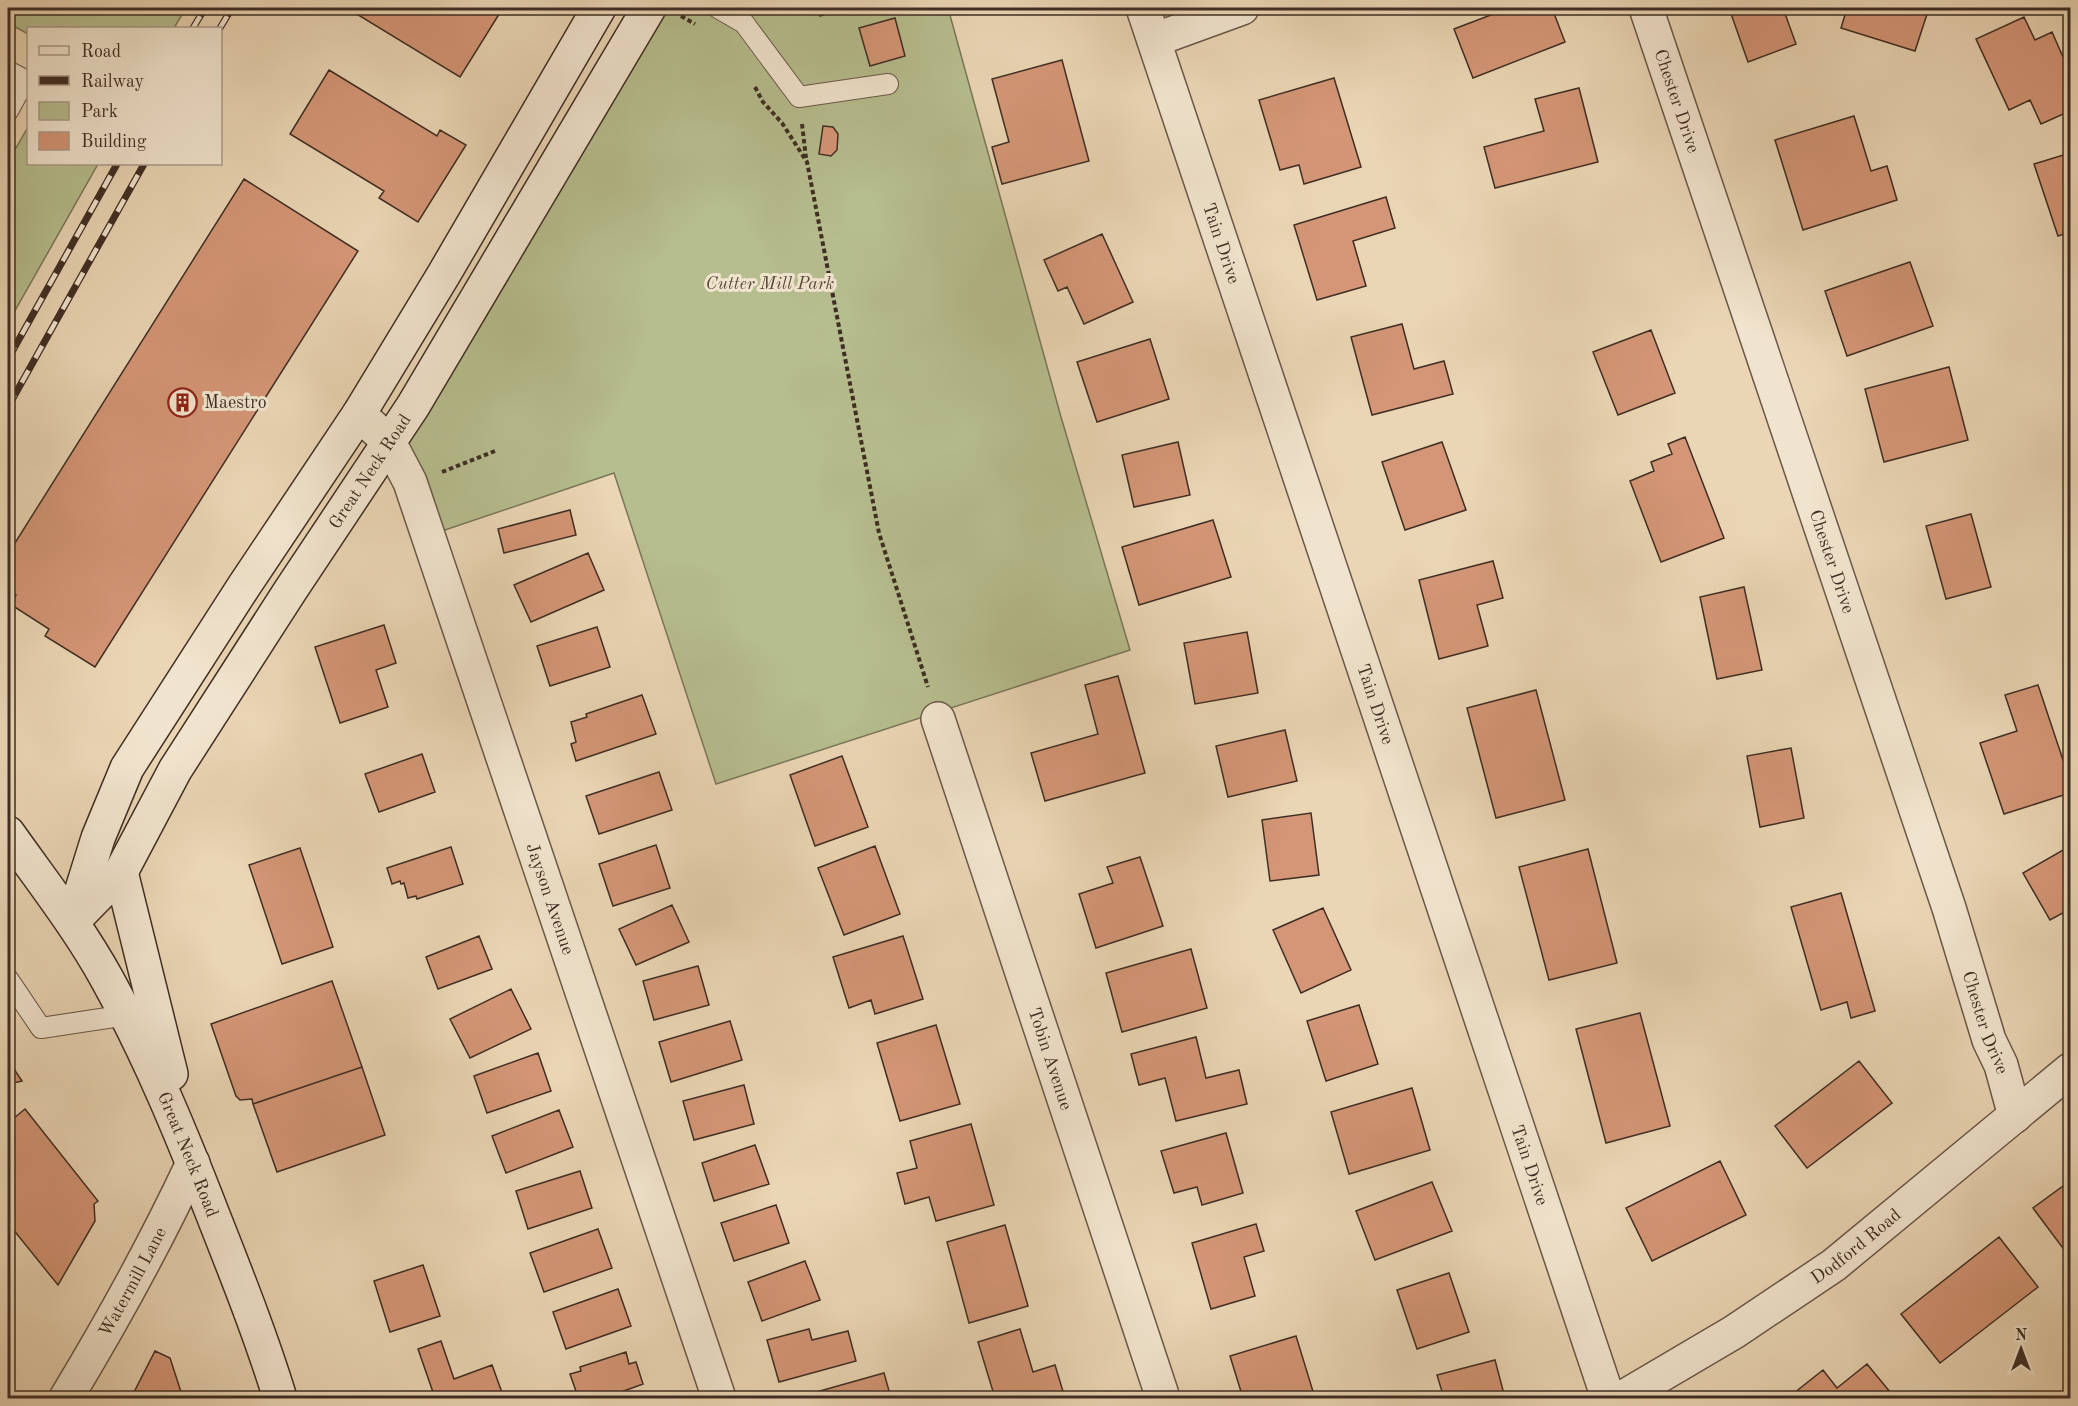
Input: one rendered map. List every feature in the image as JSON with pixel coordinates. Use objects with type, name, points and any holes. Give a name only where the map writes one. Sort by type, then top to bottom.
[{"type":"street","points":[[72,922],[98,838],[127,768],[244,586],[359,414],[444,274],[599,8]]},
{"type":"street","name":"Tain Drive","points":[[1143,8],[1608,1398]]},
{"type":"street","points":[[1154,40],[1242,8]]},
{"type":"street","name":"Chester Drive","points":[[1646,8],[1949,908],[1989,1040],[2001,1065],[2015,1116]]},
{"type":"street","name":"Great Neck Road","points":[[280,1398],[262,1341],[193,1163],[127,1015],[72,922],[121,872],[174,770],[413,406],[662,10]]},
{"type":"street","name":"Jayson Avenue","points":[[359,414],[389,442],[410,482],[719,1398]]},
{"type":"street","name":"Tobin Avenue","points":[[938,720],[1163,1398]]},
{"type":"street","points":[[10,842],[72,922]]},
{"type":"street","points":[[121,872],[193,1163]]},
{"type":"street","name":"Dodford Road","points":[[1622,1398],[1734,1332],[1834,1265],[2070,1070]]},
{"type":"street","name":"Watermill Lane","points":[[66,1398],[107,1329],[193,1163]]},
{"type":"lane","points":[[718,8],[744,23],[799,97],[888,84]]},
{"type":"lane","points":[[8,71],[26,80],[8,111]]},
{"type":"lane","points":[[8,979],[41,1028],[127,1015]]},
{"type":"path","points":[[662,10],[703,28]]},
{"type":"path","points":[[752,83],[763,102],[782,123],[807,162]]},
{"type":"path","points":[[799,97],[807,162],[879,533],[938,720]]},
{"type":"path","points":[[435,474],[495,451]]},
{"type":"green space","points":[[8,8],[186,8],[175,27],[27,27],[27,33],[8,23]]},
{"type":"green space","name":"Cutter Mill Park","points":[[649,8],[948,8],[1061,417],[1130,650],[716,784],[614,473],[433,534],[396,431]]},
{"type":"green space","points":[[27,129],[27,165],[97,165],[8,323],[8,162]]},
{"type":"building","points":[[351,8],[495,8],[501,11],[460,77],[350,10]]},
{"type":"building","points":[[817,8],[845,8],[820,16]]},
{"type":"building","points":[[1509,8],[1552,8],[1565,42],[1473,78],[1454,29]]},
{"type":"building","points":[[1729,8],[1783,8],[1796,44],[1748,62]]},
{"type":"building","points":[[1847,8],[1929,8],[1915,51],[1841,28]]},
{"type":"building","points":[[2024,17],[2035,40],[2052,32],[2070,73],[2070,111],[2041,124],[2030,100],[2009,110],[1976,39]]},
{"type":"building","points":[[895,18],[905,56],[870,66],[859,28]]},
{"type":"building","points":[[1062,60],[1089,161],[1002,184],[992,147],[1009,142],[992,79]]},
{"type":"building","points":[[329,70],[437,136],[440,130],[466,145],[418,222],[379,198],[384,191],[290,134]]},
{"type":"building","points":[[1334,78],[1361,167],[1304,184],[1299,165],[1280,170],[1259,100]]},
{"type":"building","points":[[1579,88],[1598,162],[1495,188],[1484,147],[1544,131],[1535,99]]},
{"type":"building","points":[[1854,116],[1871,171],[1887,166],[1897,200],[1803,230],[1775,140]]},
{"type":"building","points":[[823,126],[833,127],[838,134],[837,150],[831,156],[819,154]]},
{"type":"building","points":[[2070,153],[2070,232],[2058,236],[2034,164]]},
{"type":"building","name":"Maestro","points":[[244,179],[358,251],[95,667],[45,636],[49,629],[10,604],[16,595],[8,590],[8,554]]},
{"type":"building","points":[[1386,197],[1395,228],[1353,241],[1366,286],[1317,300],[1294,225]]},
{"type":"building","points":[[1102,234],[1133,302],[1084,324],[1067,287],[1058,291],[1044,260]]},
{"type":"building","points":[[1910,262],[1933,326],[1847,356],[1825,291]]},
{"type":"building","points":[[1402,324],[1414,369],[1444,361],[1453,394],[1372,415],[1351,337]]},
{"type":"building","points":[[1651,330],[1675,393],[1618,415],[1593,352]]},
{"type":"building","points":[[1150,339],[1169,399],[1097,422],[1077,362]]},
{"type":"building","points":[[1949,367],[1968,440],[1884,462],[1865,389]]},
{"type":"building","points":[[1685,437],[1724,538],[1661,562],[1630,481],[1654,471],[1651,462],[1672,454],[1668,444]]},
{"type":"building","points":[[1178,442],[1190,495],[1134,507],[1122,455]]},
{"type":"building","points":[[1442,442],[1466,510],[1405,530],[1382,462]]},
{"type":"building","points":[[570,510],[576,535],[504,553],[498,529]]},
{"type":"building","points":[[1971,514],[1991,587],[1946,599],[1926,526]]},
{"type":"building","points":[[1213,520],[1231,577],[1139,605],[1122,547]]},
{"type":"building","points":[[588,553],[604,590],[531,622],[514,585]]},
{"type":"building","points":[[1493,561],[1503,598],[1477,605],[1488,646],[1439,659],[1419,580]]},
{"type":"building","points":[[1744,587],[1762,670],[1717,679],[1700,597]]},
{"type":"building","points":[[384,625],[396,663],[376,670],[388,707],[340,723],[315,647]]},
{"type":"building","points":[[597,627],[610,667],[550,686],[537,646]]},
{"type":"building","points":[[1247,632],[1258,693],[1195,704],[1184,643]]},
{"type":"building","points":[[1118,676],[1145,773],[1045,801],[1031,753],[1098,734],[1085,685]]},
{"type":"building","points":[[2038,685],[2070,781],[2070,793],[2004,814],[1980,743],[2017,731],[2005,695]]},
{"type":"building","points":[[1536,690],[1565,800],[1496,818],[1467,708]]},
{"type":"building","points":[[642,695],[656,734],[576,761],[571,744],[576,742],[571,722],[587,717],[586,714]]},
{"type":"building","points":[[1285,730],[1297,781],[1228,797],[1216,746]]},
{"type":"building","points":[[1791,748],[1804,818],[1760,827],[1747,756]]},
{"type":"building","points":[[422,754],[435,792],[379,812],[365,774]]},
{"type":"building","points":[[842,756],[868,827],[815,846],[790,775]]},
{"type":"building","points":[[659,772],[672,810],[599,834],[586,796]]},
{"type":"building","points":[[1311,813],[1319,875],[1270,881],[1262,820]]},
{"type":"building","points":[[656,845],[670,888],[613,906],[599,864]]},
{"type":"building","points":[[875,846],[900,914],[844,935],[818,868]]},
{"type":"building","points":[[2070,846],[2070,909],[2050,920],[2023,873]]},
{"type":"building","points":[[451,847],[463,884],[417,899],[416,896],[408,898],[404,883],[401,884],[400,881],[392,884],[387,868]]},
{"type":"building","points":[[300,848],[333,947],[282,964],[249,865]]},
{"type":"building","points":[[1588,849],[1617,963],[1549,980],[1519,867]]},
{"type":"building","points":[[1140,857],[1163,926],[1096,948],[1079,894],[1113,883],[1107,867]]},
{"type":"building","points":[[1841,893],[1875,1011],[1851,1018],[1847,1002],[1821,1010],[1791,907]]},
{"type":"building","points":[[672,905],[689,942],[636,965],[619,929]]},
{"type":"building","points":[[1323,908],[1351,970],[1301,993],[1273,930]]},
{"type":"building","points":[[479,936],[492,969],[438,989],[426,957]]},
{"type":"building","points":[[903,936],[923,999],[875,1014],[871,1000],[849,1008],[833,957]]},
{"type":"building","points":[[1191,949],[1207,1008],[1122,1032],[1106,973]]},
{"type":"building","points":[[698,966],[709,1005],[654,1020],[643,981]]},
{"type":"building","points":[[332,981],[362,1067],[253,1104],[252,1099],[240,1100],[236,1096],[211,1024]]},
{"type":"building","points":[[511,989],[531,1029],[470,1058],[450,1019]]},
{"type":"building","points":[[1359,1005],[1378,1064],[1326,1081],[1307,1021]]},
{"type":"building","points":[[1640,1013],[1670,1126],[1606,1143],[1576,1029]]},
{"type":"building","points":[[730,1021],[742,1060],[671,1082],[659,1042]]},
{"type":"building","points":[[936,1025],[960,1104],[900,1121],[877,1043]]},
{"type":"building","points":[[1196,1037],[1206,1078],[1239,1070],[1247,1104],[1176,1121],[1165,1078],[1139,1085],[1131,1054]]},
{"type":"building","points":[[538,1053],[551,1091],[487,1113],[474,1076]]},
{"type":"building","points":[[8,1060],[22,1081],[8,1084]]},
{"type":"building","points":[[1859,1061],[1892,1103],[1807,1168],[1775,1126]]},
{"type":"building","points":[[362,1067],[385,1135],[277,1172],[253,1104]]},
{"type":"building","points":[[744,1085],[754,1124],[694,1140],[683,1101]]},
{"type":"building","points":[[1412,1088],[1430,1150],[1349,1174],[1331,1112]]},
{"type":"building","points":[[25,1109],[98,1201],[94,1204],[95,1221],[58,1285],[8,1223],[8,1123]]},
{"type":"building","points":[[559,1110],[573,1147],[506,1173],[492,1136]]},
{"type":"building","points":[[971,1124],[994,1205],[936,1221],[929,1197],[905,1204],[897,1173],[917,1168],[910,1141]]},
{"type":"building","points":[[1226,1133],[1243,1193],[1202,1205],[1197,1187],[1174,1193],[1161,1151]]},
{"type":"building","points":[[755,1145],[769,1184],[714,1201],[702,1163]]},
{"type":"building","points":[[1720,1161],[1746,1215],[1652,1261],[1626,1208]]},
{"type":"building","points":[[580,1171],[592,1208],[528,1229],[516,1191]]},
{"type":"building","points":[[2070,1181],[2070,1247],[2065,1251],[2033,1208]]},
{"type":"building","points":[[1432,1182],[1452,1231],[1375,1260],[1356,1211]]},
{"type":"building","points":[[776,1205],[789,1243],[734,1261],[721,1223]]},
{"type":"building","points":[[1256,1224],[1264,1251],[1244,1257],[1255,1296],[1211,1309],[1192,1243]]},
{"type":"building","points":[[1005,1225],[1028,1306],[969,1323],[947,1242]]},
{"type":"building","points":[[598,1229],[612,1268],[544,1292],[530,1253]]},
{"type":"building","points":[[1999,1237],[2038,1287],[1940,1363],[1901,1314]]},
{"type":"building","points":[[805,1261],[820,1300],[762,1321],[748,1282]]},
{"type":"building","points":[[423,1265],[440,1316],[390,1332],[374,1281]]},
{"type":"building","points":[[1449,1273],[1469,1332],[1417,1349],[1397,1290]]},
{"type":"building","points":[[618,1289],[631,1326],[566,1349],[553,1312]]},
{"type":"building","points":[[809,1329],[812,1340],[848,1331],[856,1361],[779,1382],[767,1340]]},
{"type":"building","points":[[1020,1329],[1033,1372],[1055,1365],[1065,1398],[995,1398],[978,1342]]},
{"type":"building","points":[[1296,1336],[1315,1398],[1243,1398],[1230,1356]]},
{"type":"building","points":[[441,1341],[454,1379],[492,1365],[504,1398],[435,1398],[418,1349]]},
{"type":"building","points":[[155,1351],[170,1358],[183,1398],[131,1398]]},
{"type":"building","points":[[626,1352],[629,1364],[636,1362],[643,1384],[621,1392],[623,1398],[591,1398],[589,1393],[578,1397],[570,1374],[581,1371],[580,1367]]},
{"type":"building","points":[[1495,1360],[1505,1398],[1444,1398],[1437,1375]]},
{"type":"building","points":[[1867,1364],[1895,1398],[1789,1397],[1823,1370],[1837,1388]]},
{"type":"building","points":[[884,1373],[891,1398],[795,1398]]},
{"type":"railway","points":[[194,27],[205,8]]},
{"type":"railway","points":[[221,27],[232,8]]},
{"type":"railway","points":[[8,359],[116,165]]},
{"type":"railway","points":[[8,407],[143,165]]},
{"type":"place","name":"Maestro","points":[[183,402]]}]
